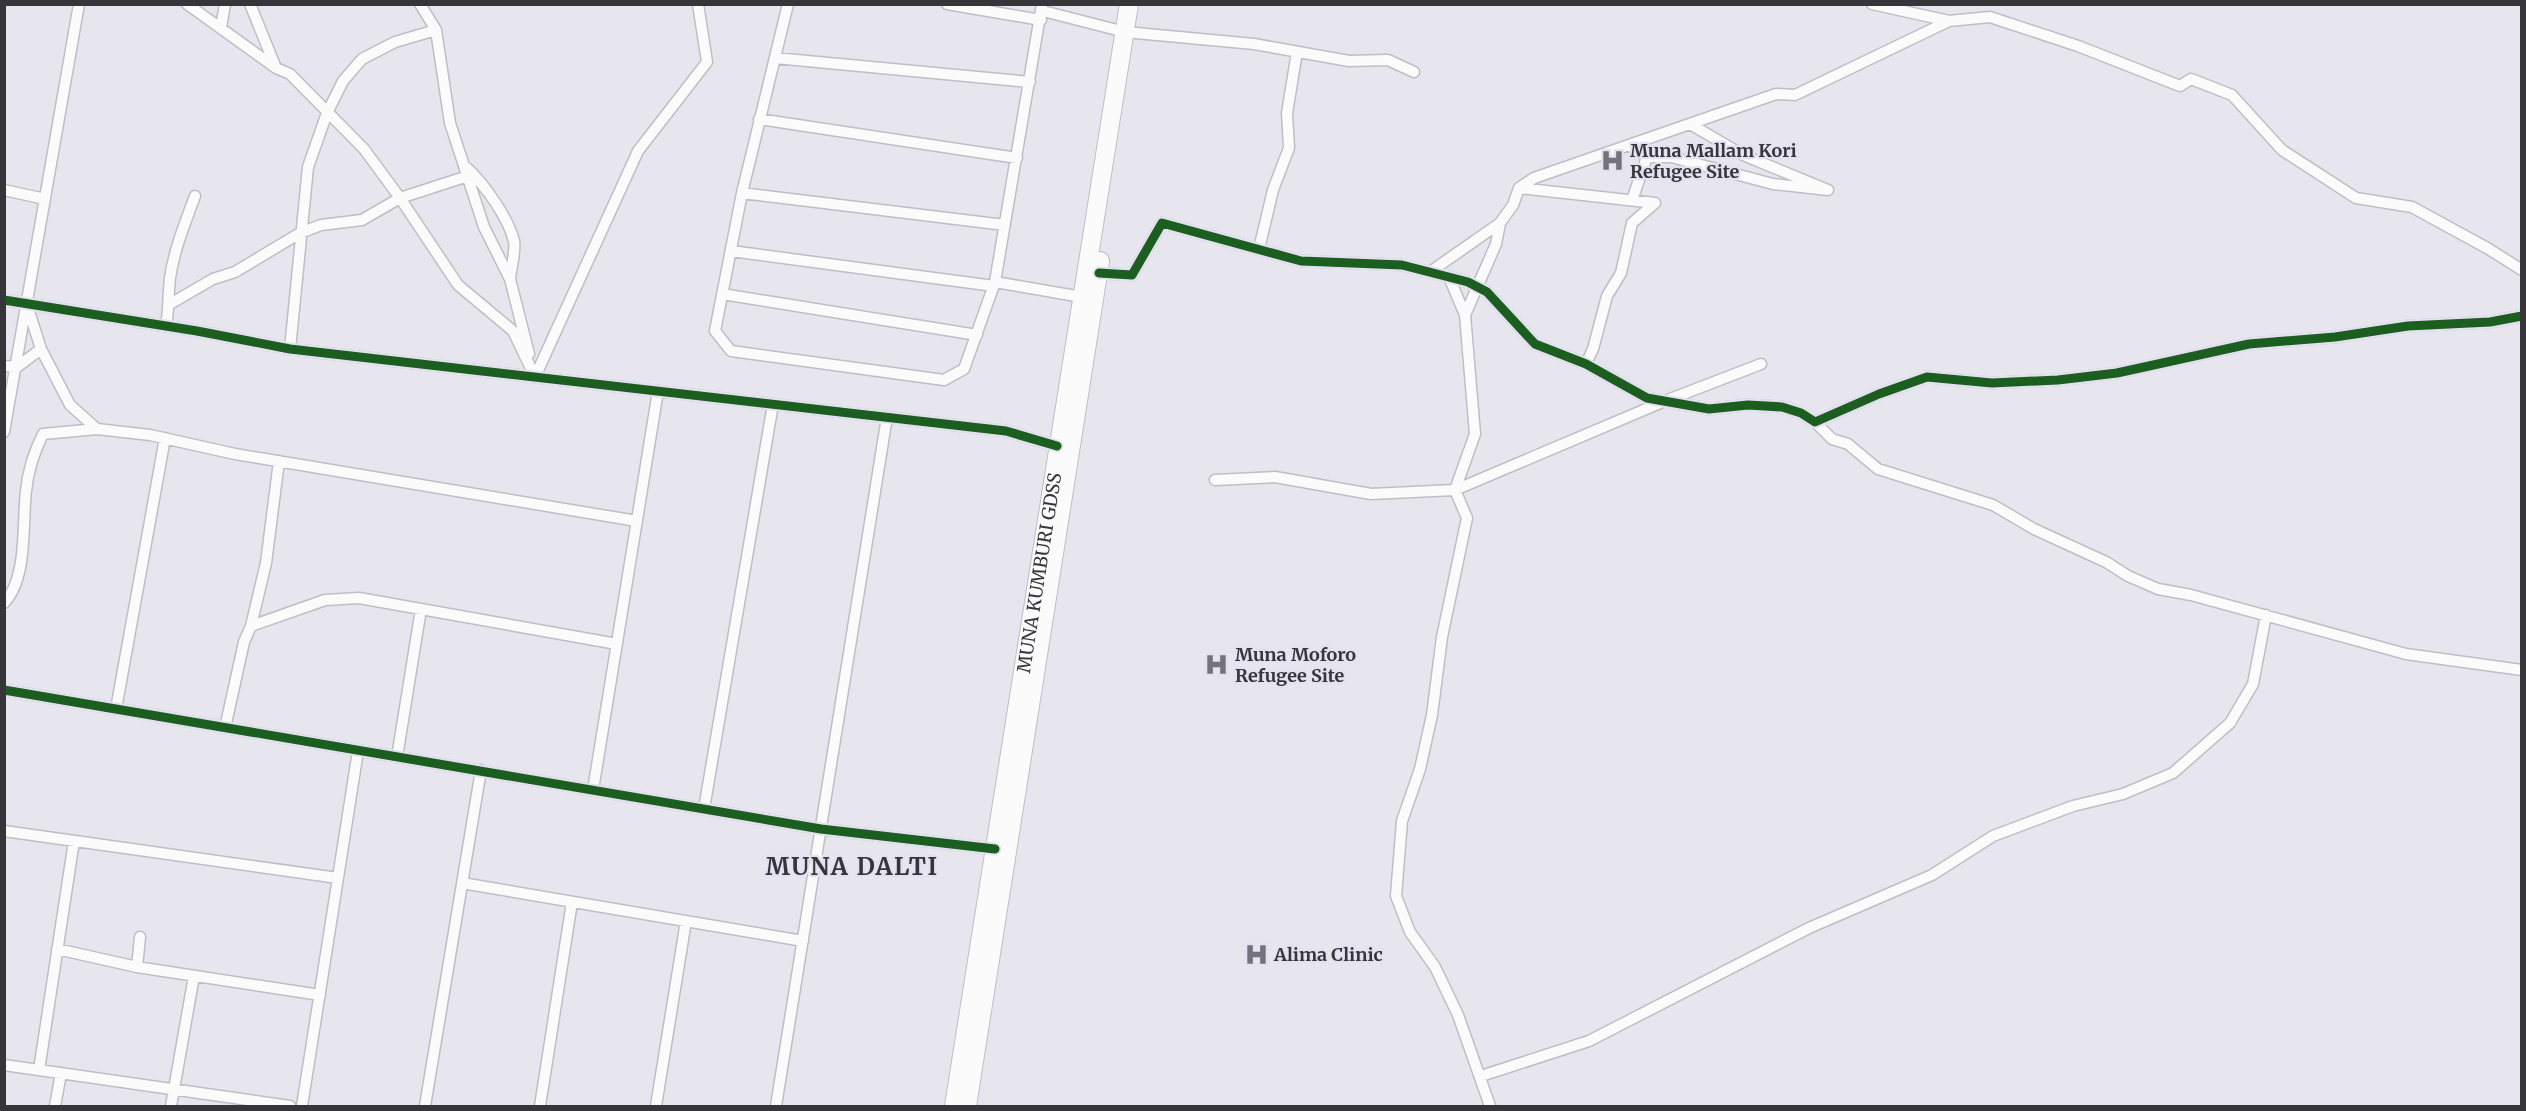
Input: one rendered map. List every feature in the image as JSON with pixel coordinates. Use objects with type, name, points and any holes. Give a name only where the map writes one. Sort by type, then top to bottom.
[{"type":"highway","name":"MUNA KUMBURI GDSS","points":[[967,1107],[1099,273],[1130,32],[1129,4]]},
{"type":"highway","name":"MUNA KUMBURI GDSS","points":[[954,1107],[1082,297],[1130,32],[1141,4]]},
{"type":"street","points":[[4,432],[79,9],[87,4]]},
{"type":"street","points":[[187,4],[276,68],[290,74],[364,148],[458,285],[513,330],[535,377]]},
{"type":"street","points":[[221,28],[225,4]]},
{"type":"street","points":[[250,4],[276,68]]},
{"type":"street","points":[[420,4],[436,30],[450,123],[484,227],[510,279],[535,377]]},
{"type":"street","points":[[535,377],[638,151],[707,62],[698,4]]},
{"type":"street","points":[[788,4],[742,193],[715,332],[731,351],[944,380],[964,369],[994,284],[1042,12]]},
{"type":"street","points":[[947,4],[1042,12],[1130,32],[1254,44],[1349,61],[1388,60],[1414,72]]},
{"type":"street","points":[[1872,4],[1949,21],[1989,17],[2078,46],[2180,86],[2191,79],[2232,95],[2282,150],[2356,198],[2412,207],[2522,270]]},
{"type":"street","points":[[1906,12],[1917,4]]},
{"type":"street","points":[[1430,272],[1500,223],[1513,205],[1520,188],[1534,178],[1776,94],[1795,95],[1949,21]]},
{"type":"street","points":[[290,349],[308,167],[327,113],[343,81],[362,59],[395,42],[436,30]]},
{"type":"street","points":[[1259,249],[1273,190],[1288,148],[1287,112],[1297,52]]},
{"type":"street","points":[[775,58],[1030,82]]},
{"type":"street","points":[[759,119],[1017,158]]},
{"type":"street","points":[[1629,145],[1647,157],[1671,157],[1773,184],[1828,190],[1743,155],[1690,124]]},
{"type":"street","points":[[1632,200],[1647,157]]},
{"type":"street","points":[[170,304],[213,279],[235,272],[300,233],[321,225],[362,220],[400,198],[467,172]]},
{"type":"street","points":[[467,172],[479,179],[507,224],[514,243],[510,279]]},
{"type":"street","points":[[1520,188],[1654,202],[1632,223],[1621,273],[1607,296],[1593,349],[1586,364]]},
{"type":"street","points":[[4,190],[45,199]]},
{"type":"street","points":[[742,193],[1005,225]]},
{"type":"street","points":[[166,326],[170,304],[170,279],[178,243],[195,196]]},
{"type":"street","points":[[1099,273],[1132,275],[1162,223],[1301,261],[1402,265],[1468,282],[1486,292],[1535,344],[1586,364],[1647,398],[1709,409],[1748,405],[1782,407],[1801,413],[1815,422],[1832,439],[1848,444],[1878,469],[1993,505],[2034,529],[2158,589],[2191,595],[2406,654],[2522,670]]},
{"type":"street","points":[[1465,315],[1496,244],[1500,223]]},
{"type":"street","points":[[731,252],[1082,297]]},
{"type":"street","points":[[1449,277],[1465,315],[1475,434],[1455,490],[1467,518],[1442,638],[1432,715],[1420,769],[1402,821],[1396,896],[1410,932],[1435,967],[1458,1015],[1490,1107]]},
{"type":"street","points":[[722,294],[977,335]]},
{"type":"street","points":[[4,300],[290,349],[1006,431],[1057,446]]},
{"type":"street","points":[[26,302],[40,350],[70,405],[97,429]]},
{"type":"street","points":[[1815,422],[1879,394],[1928,377],[1992,382],[2058,380],[2117,373],[2250,344],[2408,326],[2490,322],[2522,316]]},
{"type":"street","points":[[4,366],[17,367],[40,350]]},
{"type":"street","points":[[1215,480],[1275,477],[1371,494],[1455,490],[1665,401],[1761,364]]},
{"type":"street","points":[[593,790],[658,391]]},
{"type":"street","points":[[704,809],[773,404]]},
{"type":"street","points":[[776,1107],[887,417]]},
{"type":"street","points":[[4,603],[12,595],[22,554],[26,491],[33,454],[43,434],[97,429],[165,438],[235,454],[637,521]]},
{"type":"street","points":[[116,709],[165,438]]},
{"type":"street","points":[[225,728],[244,642],[251,626],[266,563],[279,461]]},
{"type":"street","points":[[251,626],[326,600],[359,598],[617,644]]},
{"type":"street","points":[[397,757],[421,609]]},
{"type":"street","points":[[1480,1076],[1590,1041],[1809,928],[1932,875],[1993,836],[2073,806],[2123,794],[2173,773],[2230,723],[2253,684],[2266,615]]},
{"type":"street","points":[[4,690],[821,829],[995,849]]},
{"type":"street","points":[[302,1107],[358,751]]},
{"type":"street","points":[[425,1107],[481,770]]},
{"type":"street","points":[[4,831],[338,878]]},
{"type":"street","points":[[39,1070],[74,841]]},
{"type":"street","points":[[462,883],[803,941]]},
{"type":"street","points":[[540,1107],[572,902]]},
{"type":"street","points":[[656,1107],[686,921]]},
{"type":"street","points":[[137,967],[140,937]]},
{"type":"street","points":[[57,950],[137,967],[320,995]]},
{"type":"street","points":[[171,1107],[194,976]]},
{"type":"street","points":[[4,1065],[290,1107]]},
{"type":"street","points":[[55,1107],[61,1073]]},
{"type":"cycle path","points":[[1099,273],[1132,275],[1162,223],[1301,261],[1402,265],[1468,282],[1487,292],[1535,344],[1586,364],[1647,398],[1709,409],[1748,405],[1782,407],[1801,413],[1815,422],[1879,394],[1927,377],[1992,383],[2058,380],[2117,373],[2249,344],[2335,337],[2408,326],[2490,322],[2522,316]]},
{"type":"cycle path","points":[[4,300],[197,331],[290,349],[1006,431],[1057,446]]},
{"type":"cycle path","points":[[4,690],[821,829],[995,849]]},
{"type":"place","name":"Muna Mallam Kori Refugee Site","points":[[1612,160]]},
{"type":"place","name":"Muna Moforo Refugee Site","points":[[1217,664]]},
{"type":"place","name":"Alima Clinic","points":[[1256,954]]},
{"type":"district","name":"MUNA DALTI","points":[[852,866]]}]
